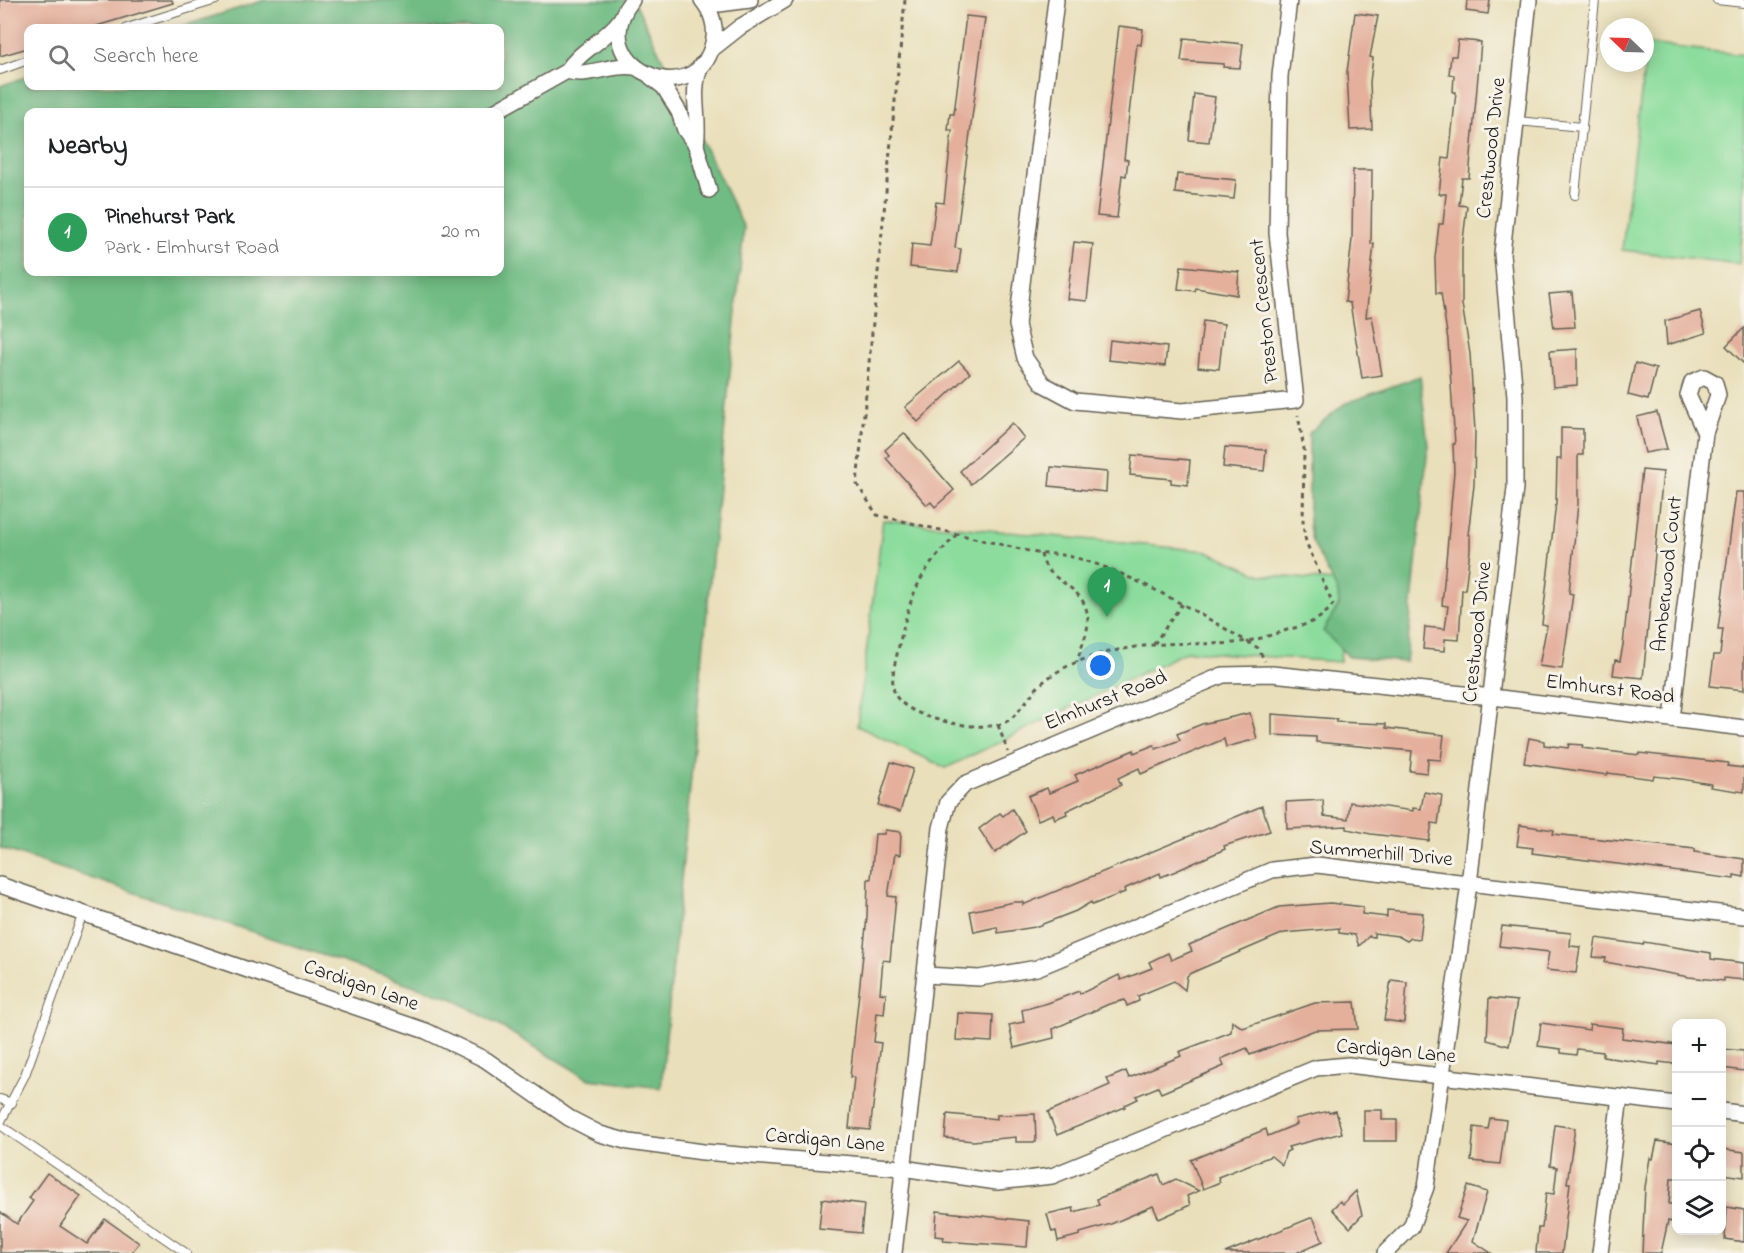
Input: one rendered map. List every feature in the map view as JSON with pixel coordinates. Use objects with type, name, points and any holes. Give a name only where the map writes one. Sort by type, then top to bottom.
[{"type":"street","points":[[501,108],[567,71],[574,60],[610,34],[632,0]]},
{"type":"street","points":[[702,0],[714,22],[711,50]]},
{"type":"street","points":[[708,0],[719,3],[750,0]]},
{"type":"street","points":[[696,146],[699,126],[693,94],[701,65],[711,50],[740,27],[785,0]]},
{"type":"street","name":"Preston Crescent","points":[[1056,0],[1017,325],[1025,358],[1043,384],[1075,401],[1182,411],[1296,400],[1277,233],[1280,76],[1289,0]]},
{"type":"street","name":"Crestwood Drive","points":[[1385,1253],[1411,1227],[1426,1187],[1469,884],[1492,697],[1515,488],[1515,396],[1502,255],[1529,0]]},
{"type":"street","points":[[622,17],[621,44],[635,67]]},
{"type":"street","points":[[567,71],[579,75],[622,65],[635,67],[651,77],[671,96],[685,130],[696,146],[709,190]]},
{"type":"street","points":[[651,77],[678,79],[701,65]]},
{"type":"street","name":"Amberwood Court","points":[[1672,719],[1705,433]]},
{"type":"street","name":"Elmhurst Road","points":[[894,1253],[941,828],[948,802],[965,784],[1012,762],[1223,675],[1272,674],[1492,697],[1744,728]]},
{"type":"street","name":"Summerhill Drive","points":[[925,975],[979,978],[1037,968],[1272,870],[1317,865],[1744,916]]},
{"type":"street","name":"Cardigan Lane","points":[[0,885],[426,1030],[459,1044],[568,1118],[600,1134],[629,1142],[703,1152],[902,1168],[997,1182],[1052,1176],[1317,1068],[1348,1065],[1672,1103]]},
{"type":"street","points":[[1600,1253],[1620,1097]]},
{"type":"street","points":[[1726,1112],[1744,1114]]},
{"type":"lane","points":[[141,24],[216,0]]},
{"type":"lane","points":[[1575,195],[1596,0]]},
{"type":"lane","points":[[1717,0],[1744,3]]},
{"type":"lane","points":[[0,70],[24,61]]},
{"type":"lane","points":[[1516,121],[1582,127]]},
{"type":"lane","points":[[83,913],[25,1075],[0,1124],[186,1253]]},
{"type":"lane","points":[[0,1099],[12,1102]]},
{"type":"path","points":[[905,0],[857,484],[876,515],[1041,554],[1053,553],[1076,558],[1134,581],[1182,604],[1258,648],[1272,674]]},
{"type":"path","points":[[957,534],[930,564],[914,593],[894,668],[895,694],[912,711],[939,720],[959,724],[997,724],[1013,716],[1041,684],[1077,662],[1154,644],[1247,642],[1310,624],[1327,613],[1333,604],[1306,542],[1303,525],[1304,449],[1296,400]]},
{"type":"path","points":[[1041,554],[1045,569],[1072,587],[1087,613],[1088,627],[1077,662]]},
{"type":"path","points":[[1154,644],[1182,604]]},
{"type":"path","points":[[997,724],[1012,762]]},
{"type":"green space","points":[[265,0],[634,0],[744,228],[661,1088],[589,1079],[454,999],[0,848],[0,86],[24,77],[24,90],[504,90],[504,24],[190,24]]},
{"type":"green space","points":[[1654,45],[1744,55],[1744,217],[1739,264],[1622,250],[1644,72],[1654,72]]},
{"type":"green space","points":[[1420,376],[1428,446],[1406,662],[1349,657],[1323,631],[1339,605],[1338,593],[1312,541],[1309,525],[1309,433],[1344,404]]},
{"type":"green space","points":[[883,520],[1207,551],[1261,575],[1346,582],[1340,662],[1187,651],[946,768],[857,726]]},
{"type":"building","points":[[0,0],[172,0],[173,3],[103,24],[24,24],[24,49],[0,56]]},
{"type":"building","points":[[1467,0],[1490,0],[1488,14],[1466,11]]},
{"type":"building","points":[[1355,13],[1378,16],[1370,57],[1373,58],[1370,82],[1372,129],[1350,130],[1347,72]]},
{"type":"building","points":[[966,16],[985,18],[955,248],[961,249],[958,272],[910,267],[912,244],[930,246],[936,202],[944,203],[952,130],[948,130],[950,114],[954,114]]},
{"type":"building","points":[[1119,26],[1143,29],[1141,45],[1137,44],[1124,159],[1128,160],[1126,176],[1122,175],[1117,218],[1097,216]]},
{"type":"building","points":[[1184,38],[1243,44],[1240,68],[1223,67],[1224,64],[1181,61]]},
{"type":"building","points":[[1458,40],[1481,42],[1469,178],[1462,178],[1459,205],[1467,206],[1462,249],[1462,304],[1470,354],[1475,431],[1474,485],[1468,535],[1470,535],[1470,550],[1465,590],[1462,590],[1459,640],[1445,639],[1444,651],[1423,649],[1425,627],[1445,629],[1448,606],[1442,605],[1454,472],[1453,444],[1455,444],[1448,340],[1441,293],[1436,293],[1435,258],[1439,224],[1443,224],[1446,194],[1439,194],[1443,158],[1449,159],[1456,92],[1453,92],[1454,75],[1449,74],[1451,56],[1456,56]]},
{"type":"building","points":[[1194,94],[1215,97],[1209,142],[1189,140]]},
{"type":"building","points":[[1353,170],[1372,170],[1371,244],[1374,244],[1366,317],[1372,316],[1382,375],[1362,378],[1350,303],[1345,302],[1352,239]]},
{"type":"building","points":[[1177,174],[1236,180],[1234,199],[1175,193]]},
{"type":"building","points":[[1074,242],[1093,244],[1087,301],[1067,299]]},
{"type":"building","points":[[1181,266],[1239,272],[1237,295],[1196,288],[1195,291],[1178,289]]},
{"type":"building","points":[[1572,292],[1575,327],[1554,328],[1549,294]]},
{"type":"building","points":[[1700,311],[1706,333],[1667,345],[1665,321]]},
{"type":"building","points":[[1203,321],[1224,324],[1219,369],[1198,367]]},
{"type":"building","points":[[1744,328],[1744,364],[1726,346]]},
{"type":"building","points":[[1110,340],[1167,347],[1165,366],[1108,360]]},
{"type":"building","points":[[1577,349],[1577,385],[1553,387],[1550,351]]},
{"type":"building","points":[[959,361],[970,373],[918,422],[905,407]]},
{"type":"building","points":[[1635,363],[1656,369],[1648,400],[1628,395]]},
{"type":"building","points":[[1657,412],[1667,449],[1645,453],[1637,417]]},
{"type":"building","points":[[1012,423],[1024,438],[971,484],[960,471]]},
{"type":"building","points":[[1561,428],[1583,429],[1583,455],[1578,455],[1578,504],[1569,593],[1573,594],[1562,669],[1539,666],[1547,625],[1542,624],[1556,503],[1557,459],[1561,459]]},
{"type":"building","points":[[904,433],[954,490],[935,507],[931,502],[927,505],[886,458],[889,455],[885,450]]},
{"type":"building","points":[[1225,447],[1266,450],[1264,471],[1223,467]]},
{"type":"building","points":[[1132,455],[1190,460],[1188,485],[1171,483],[1171,479],[1130,475]]},
{"type":"building","points":[[1051,467],[1107,472],[1106,492],[1049,486]]},
{"type":"building","points":[[1642,470],[1663,472],[1643,678],[1613,675],[1615,660],[1620,661],[1623,645]]},
{"type":"building","points":[[1736,492],[1744,492],[1744,690],[1710,686],[1714,655],[1720,655],[1723,629],[1718,629]]},
{"type":"building","points":[[1250,713],[1257,739],[1226,747],[1224,739],[1141,774],[1139,768],[1118,778],[1121,785],[1066,811],[1067,814],[1055,819],[1053,814],[1038,820],[1028,796],[1047,788],[1049,793],[1078,781],[1075,775],[1134,750],[1134,753],[1154,745],[1156,749],[1180,740],[1177,734],[1202,724]]},
{"type":"building","points":[[1272,714],[1337,719],[1336,722],[1386,724],[1386,728],[1444,735],[1441,760],[1428,759],[1427,773],[1410,771],[1412,751],[1316,742],[1316,737],[1272,735]]},
{"type":"building","points":[[1529,738],[1544,741],[1544,745],[1568,748],[1569,744],[1583,745],[1582,748],[1728,763],[1727,766],[1744,768],[1744,792],[1710,787],[1711,784],[1681,779],[1654,776],[1653,779],[1608,773],[1607,775],[1524,763]]},
{"type":"building","points":[[891,762],[913,769],[900,812],[878,805]]},
{"type":"building","points":[[1424,792],[1442,795],[1438,824],[1432,823],[1429,841],[1371,834],[1347,829],[1347,826],[1287,829],[1286,802],[1323,800],[1324,816],[1348,819],[1350,802],[1413,811],[1413,808],[1421,809]]},
{"type":"building","points":[[1262,806],[1270,831],[1224,846],[1225,849],[1176,871],[1161,877],[1160,873],[1124,889],[1125,892],[1092,905],[1091,902],[1076,911],[1035,927],[998,933],[997,927],[974,932],[970,911],[1014,902],[1023,902],[1023,905]]},
{"type":"building","points":[[1012,809],[1026,831],[995,853],[979,829],[1000,813],[1003,816]]},
{"type":"building","points":[[1520,825],[1554,830],[1553,834],[1695,849],[1695,852],[1744,859],[1744,877],[1734,875],[1734,879],[1532,853],[1533,848],[1517,846]]},
{"type":"building","points":[[885,830],[901,832],[900,855],[895,854],[888,896],[896,897],[890,961],[883,960],[880,993],[886,994],[884,1014],[877,1013],[874,1042],[881,1043],[870,1130],[849,1128],[854,1077],[850,1077],[867,917],[868,879],[871,879],[875,834],[884,834]]},
{"type":"building","points":[[1330,903],[1363,907],[1362,914],[1387,917],[1387,910],[1423,913],[1420,939],[1411,938],[1407,941],[1398,936],[1374,933],[1374,937],[1369,936],[1359,946],[1355,935],[1339,933],[1339,928],[1284,933],[1191,973],[1187,976],[1185,990],[1174,981],[1138,996],[1139,1001],[1127,1006],[1125,1000],[1109,1004],[1053,1029],[1054,1038],[1014,1048],[1009,1025],[1024,1022],[1022,1010],[1079,991],[1080,994],[1119,975],[1121,980],[1152,968],[1149,962],[1168,953],[1171,960],[1192,951],[1189,945],[1279,907]]},
{"type":"building","points":[[1502,926],[1571,933],[1570,946],[1580,947],[1576,973],[1546,970],[1549,952],[1499,946]]},
{"type":"building","points":[[1596,938],[1643,945],[1644,942],[1711,953],[1711,959],[1744,963],[1744,980],[1724,978],[1724,981],[1689,977],[1605,962],[1606,958],[1593,957]]},
{"type":"building","points":[[1391,980],[1407,982],[1404,1023],[1384,1020]]},
{"type":"building","points":[[1489,998],[1517,1001],[1509,1046],[1487,1040]]},
{"type":"building","points":[[1355,1002],[1358,1029],[1315,1030],[1250,1055],[1247,1048],[1221,1059],[1224,1066],[1161,1093],[1158,1087],[1136,1096],[1138,1099],[1125,1107],[1057,1135],[1048,1112],[1110,1085],[1107,1079],[1126,1071],[1129,1078],[1181,1056],[1179,1052],[1231,1032],[1232,1021],[1243,1028],[1315,1003]]},
{"type":"building","points":[[958,1013],[993,1015],[992,1042],[956,1040]]},
{"type":"building","points":[[1541,1023],[1589,1030],[1590,1024],[1623,1028],[1622,1038],[1672,1044],[1672,1064],[1659,1062],[1659,1065],[1603,1057],[1603,1052],[1577,1049],[1576,1055],[1561,1053],[1561,1049],[1538,1046]]},
{"type":"building","points":[[1726,1049],[1744,1051],[1744,1071],[1726,1069]]},
{"type":"building","points":[[1364,1110],[1382,1110],[1382,1120],[1397,1120],[1397,1141],[1364,1141]]},
{"type":"building","points":[[1328,1111],[1329,1113],[1336,1111],[1342,1133],[1288,1147],[1290,1150],[1286,1152],[1282,1165],[1271,1156],[1218,1177],[1220,1182],[1203,1189],[1191,1160],[1266,1129],[1268,1136],[1297,1124],[1295,1119]]},
{"type":"building","points":[[947,1114],[997,1119],[997,1115],[1035,1114],[1036,1142],[1016,1142],[1016,1137],[973,1141],[945,1138]]},
{"type":"building","points":[[1490,1118],[1506,1120],[1500,1164],[1471,1161],[1474,1127],[1488,1129]]},
{"type":"building","points":[[1555,1125],[1575,1128],[1567,1183],[1570,1183],[1562,1253],[1536,1253],[1538,1228],[1542,1228],[1546,1193],[1554,1194],[1557,1167],[1550,1166]]},
{"type":"building","points":[[1657,1141],[1672,1143],[1669,1204],[1672,1204],[1672,1222],[1668,1221],[1661,1253],[1642,1253],[1645,1187],[1650,1158],[1653,1159]]},
{"type":"building","points":[[1726,1150],[1744,1152],[1744,1177],[1726,1175]]},
{"type":"building","points":[[47,1173],[81,1196],[60,1226],[87,1244],[105,1219],[139,1243],[131,1253],[0,1253],[0,1212],[17,1224],[33,1201],[29,1198]]},
{"type":"building","points":[[1159,1174],[1163,1185],[1176,1179],[1199,1191],[1187,1196],[1190,1205],[1159,1219],[1153,1206],[1111,1224],[1058,1241],[1056,1231],[1052,1232],[1047,1214],[1073,1208],[1074,1212],[1099,1205],[1097,1199]]},
{"type":"building","points":[[1468,1186],[1487,1192],[1473,1241],[1491,1253],[1446,1253],[1467,1221],[1457,1218]]},
{"type":"building","points":[[1356,1191],[1362,1215],[1350,1228],[1332,1209],[1340,1201],[1343,1204]]},
{"type":"building","points":[[822,1199],[864,1204],[861,1233],[819,1229]]},
{"type":"building","points":[[1727,1207],[1744,1210],[1744,1242],[1725,1239]]},
{"type":"building","points":[[937,1211],[1029,1221],[1027,1247],[943,1241],[944,1237],[935,1236]]},
{"type":"building","points":[[1313,1217],[1323,1241],[1296,1253],[1225,1253]]},
{"type":"place","name":"Pinehurst Park","points":[[1107,617]]}]
